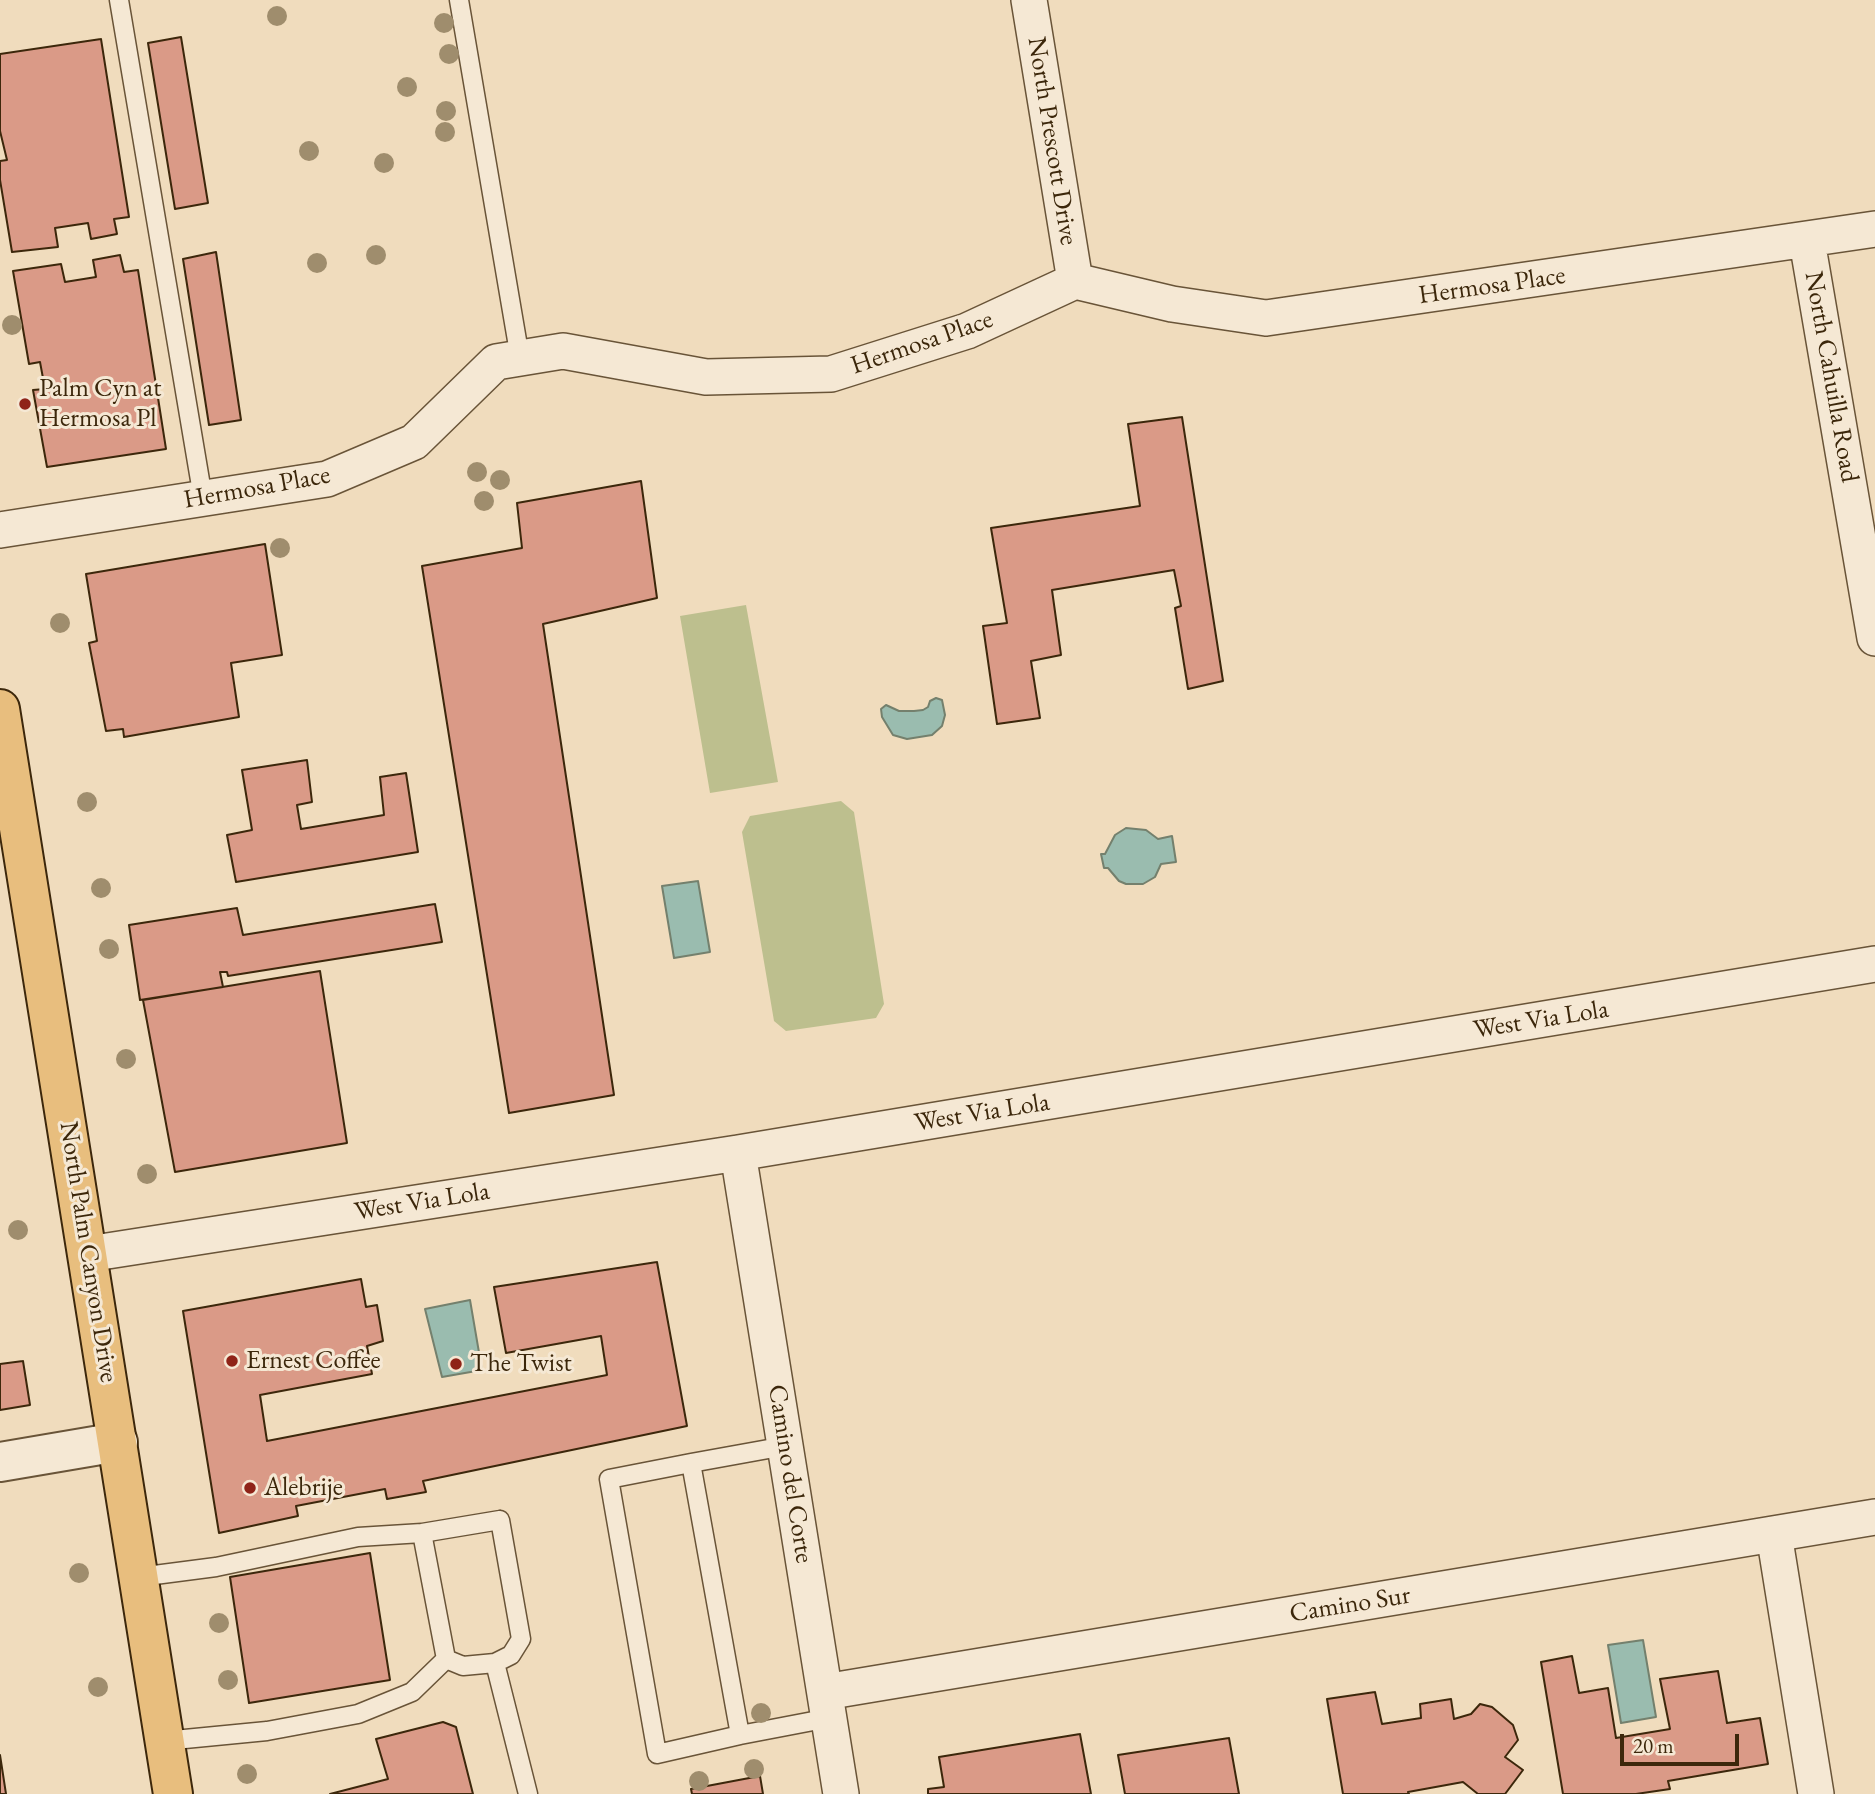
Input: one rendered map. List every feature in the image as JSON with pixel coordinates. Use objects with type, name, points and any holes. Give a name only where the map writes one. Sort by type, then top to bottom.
[{"type":"main road","name":"North Palm Canyon Drive","points":[[0,709],[173,1794]]},
{"type":"street","name":"North Prescott Drive","points":[[1029,0],[1075,281]]},
{"type":"street","name":"Hermosa Place","points":[[0,530],[327,480],[414,442],[496,362],[563,351],[706,377],[831,374],[967,331],[1075,281],[1172,304],[1266,318],[1875,229]]},
{"type":"street","name":"North Cahuilla Road","points":[[1807,241],[1875,638]]},
{"type":"street","name":"West Via Lola","points":[[88,1254],[738,1153],[1875,964]]},
{"type":"street","name":"Camino del Corte","points":[[738,1153],[841,1794]]},
{"type":"street","points":[[0,1462],[118,1442]]},
{"type":"street","name":"Camino Sur","points":[[827,1705],[1875,1517]]},
{"type":"street","points":[[1774,1534],[1816,1794]]},
{"type":"lane","points":[[119,0],[203,498]]},
{"type":"lane","points":[[459,0],[520,358]]},
{"type":"lane","points":[[785,1446],[609,1479],[657,1754],[740,1735],[827,1705]]},
{"type":"lane","points":[[691,1463],[740,1735]]},
{"type":"lane","points":[[139,1577],[216,1567],[358,1537],[422,1533],[500,1520],[521,1639],[511,1655],[495,1663],[463,1666],[446,1660]]},
{"type":"lane","points":[[422,1533],[446,1660]]},
{"type":"lane","points":[[164,1741],[267,1731],[358,1714],[412,1692],[446,1660]]},
{"type":"lane","points":[[495,1663],[527,1794]]},
{"type":"green space","points":[[746,605],[778,782],[710,793],[680,616]]},
{"type":"green space","points":[[841,801],[854,812],[884,1004],[876,1018],[786,1031],[774,1021],[742,832],[750,816]]},
{"type":"shaded area","points":[[936,698],[942,700],[945,715],[942,726],[932,735],[907,739],[893,735],[882,717],[881,709],[886,705],[899,711],[923,710]]},
{"type":"shaded area","points":[[1126,828],[1146,830],[1158,839],[1172,836],[1176,862],[1161,864],[1155,877],[1143,884],[1126,884],[1119,881],[1108,868],[1104,868],[1101,854],[1105,854],[1115,835]]},
{"type":"shaded area","points":[[698,881],[710,952],[674,958],[662,886]]},
{"type":"shaded area","points":[[470,1300],[482,1370],[442,1377],[425,1309]]},
{"type":"shaded area","points":[[1643,1640],[1656,1717],[1621,1723],[1608,1645]]},
{"type":"building","points":[[181,37],[208,203],[175,209],[148,43]]},
{"type":"building","points":[[101,39],[129,217],[114,219],[117,234],[91,239],[88,223],[55,228],[58,247],[12,252],[0,180],[0,161],[7,160],[0,131],[0,54]]},
{"type":"building","points":[[216,252],[241,420],[209,425],[183,259]]},
{"type":"building","points":[[120,255],[124,272],[138,270],[166,449],[47,467],[33,390],[45,389],[40,362],[29,364],[13,271],[61,264],[65,282],[96,277],[93,260]]},
{"type":"building","points":[[1182,417],[1223,681],[1188,689],[1175,608],[1181,606],[1174,570],[1052,590],[1061,655],[1031,661],[1040,718],[997,724],[983,626],[1007,623],[991,528],[1140,506],[1128,424]]},
{"type":"building","points":[[641,481],[657,598],[543,624],[614,1095],[509,1113],[422,566],[522,548],[517,503]]},
{"type":"building","points":[[265,544],[282,655],[231,663],[239,717],[124,737],[123,729],[106,731],[89,643],[97,641],[86,574]]},
{"type":"building","points":[[307,760],[312,802],[297,805],[301,829],[384,815],[380,777],[406,773],[418,852],[236,882],[227,835],[252,830],[242,770]]},
{"type":"building","points":[[435,904],[442,942],[228,976],[227,972],[220,972],[223,987],[140,1000],[129,925],[237,908],[243,935]]},
{"type":"building","points":[[320,971],[347,1143],[175,1172],[143,1000]]},
{"type":"building","points":[[657,1262],[687,1426],[423,1481],[426,1492],[387,1499],[385,1489],[296,1506],[298,1516],[219,1533],[183,1311],[361,1279],[366,1307],[377,1305],[383,1341],[367,1346],[372,1374],[260,1395],[267,1441],[607,1375],[601,1336],[506,1353],[494,1287]]},
{"type":"building","points":[[23,1361],[30,1405],[0,1410],[0,1364]]},
{"type":"building","points":[[370,1553],[390,1680],[249,1703],[230,1577]]},
{"type":"building","points":[[1572,1656],[1579,1693],[1608,1688],[1616,1738],[1670,1729],[1660,1679],[1718,1671],[1727,1723],[1760,1718],[1768,1764],[1668,1781],[1670,1789],[1636,1794],[1563,1794],[1541,1662]]},
{"type":"building","points":[[1375,1692],[1382,1724],[1421,1718],[1420,1704],[1451,1699],[1454,1719],[1471,1714],[1480,1704],[1492,1707],[1513,1725],[1518,1740],[1505,1757],[1523,1770],[1505,1794],[1478,1794],[1463,1782],[1408,1792],[1409,1794],[1343,1794],[1327,1699]]},
{"type":"building","points":[[443,1722],[456,1727],[473,1794],[330,1794],[388,1779],[376,1739]]},
{"type":"building","points":[[1080,1734],[1091,1794],[928,1794],[928,1789],[944,1787],[939,1757]]},
{"type":"building","points":[[1229,1738],[1239,1794],[1125,1794],[1118,1755]]},
{"type":"building","points":[[0,1755],[6,1794],[0,1794]]},
{"type":"building","points":[[760,1776],[763,1794],[692,1794],[691,1789]]},
{"type":"place","name":"Palm Cyn at Hermosa Pl","points":[[25,404]]},
{"type":"place","name":"Ernest Coffee","points":[[232,1361]]},
{"type":"place","name":"The Twist","points":[[456,1364]]},
{"type":"place","name":"Alebrije","points":[[250,1488]]}]
